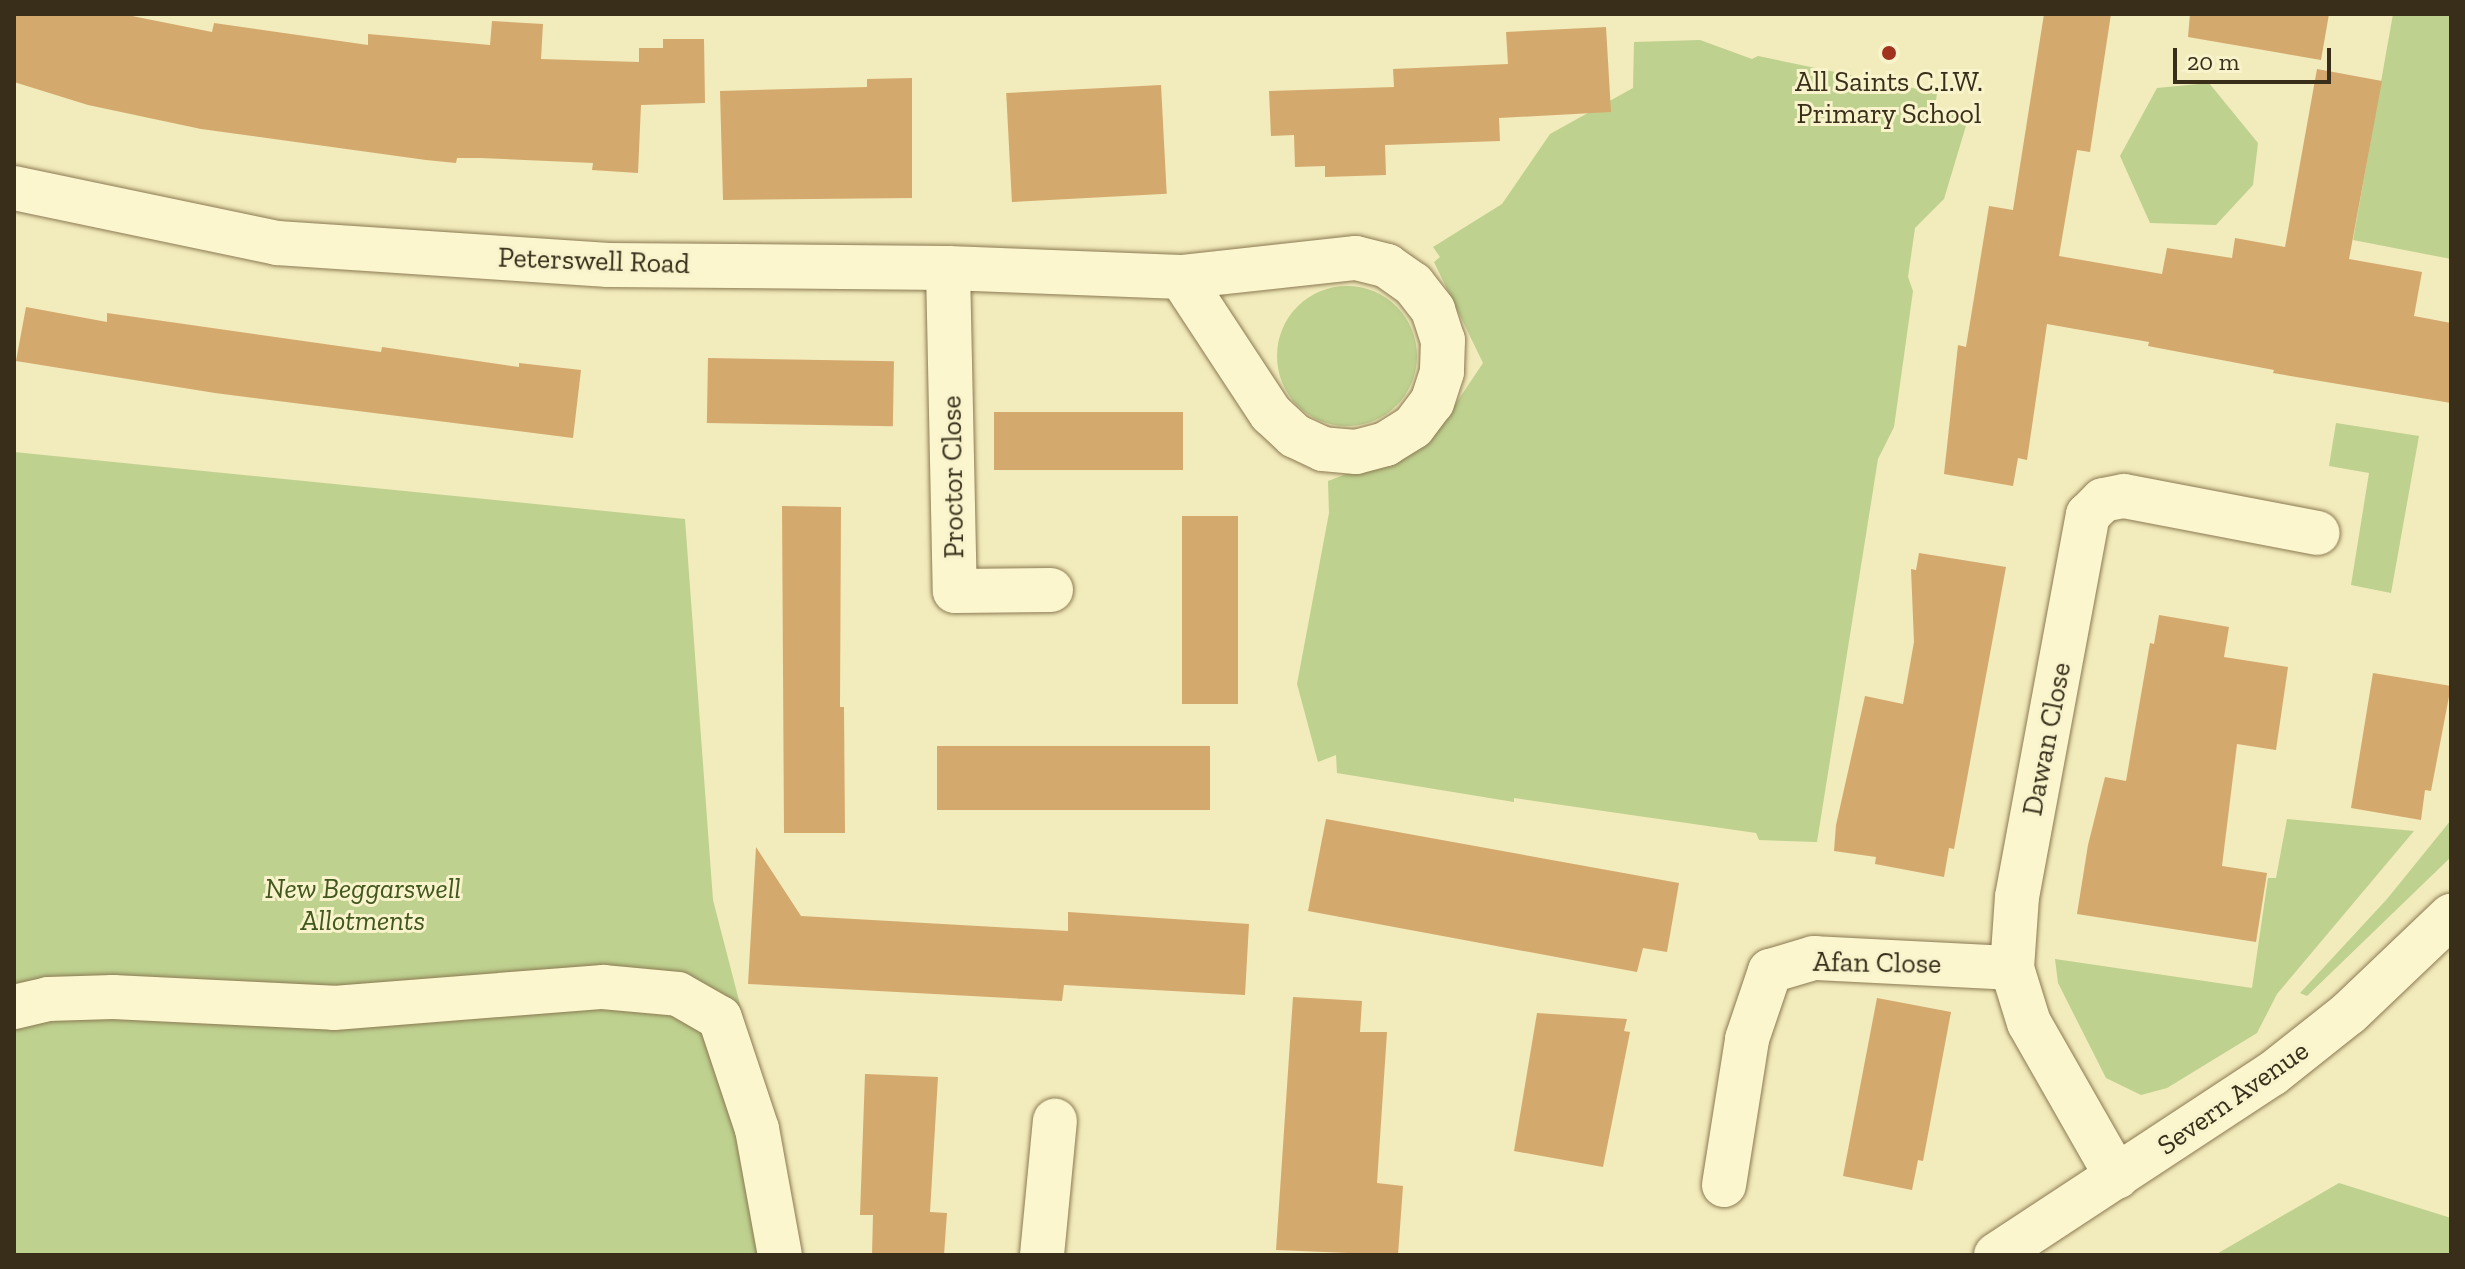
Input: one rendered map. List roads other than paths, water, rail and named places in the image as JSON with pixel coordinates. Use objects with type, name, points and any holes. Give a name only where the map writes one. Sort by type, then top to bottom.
[{"type":"street","name":"Peterswell Road","points":[[14,188],[277,243],[608,265],[948,268],[1181,277],[1356,258],[1387,266],[1413,284],[1436,320],[1443,340],[1442,372],[1432,402],[1413,427],[1386,444],[1356,452],[1323,449],[1295,436],[1271,414],[1181,277]]},
{"type":"street","name":"Proctor Close","points":[[948,268],[955,591],[1051,590]]},
{"type":"street","name":"Dawan Close","points":[[2117,1177],[2029,1023],[2012,968],[2017,897],[2088,515],[2103,500],[2124,496],[2318,533]]},
{"type":"street","name":"Severn Avenue","points":[[1996,1255],[2294,1057],[2368,996],[2451,916]]},
{"type":"street","name":"Afan Close","points":[[1724,1185],[1747,1039],[1770,971],[1814,958],[2012,968]]},
{"type":"street","points":[[14,1007],[48,999],[113,997],[334,1008],[603,987],[678,994],[720,1018],[757,1129],[780,1255]]},
{"type":"street","points":[[1042,1255],[1055,1121]]},
{"type":"place","name":"All Saints C.I.W. Primary School","points":[[1889,53]]},
{"type":"park label","name":"New Beggarswell Allotments","points":[[363,905]]}]
